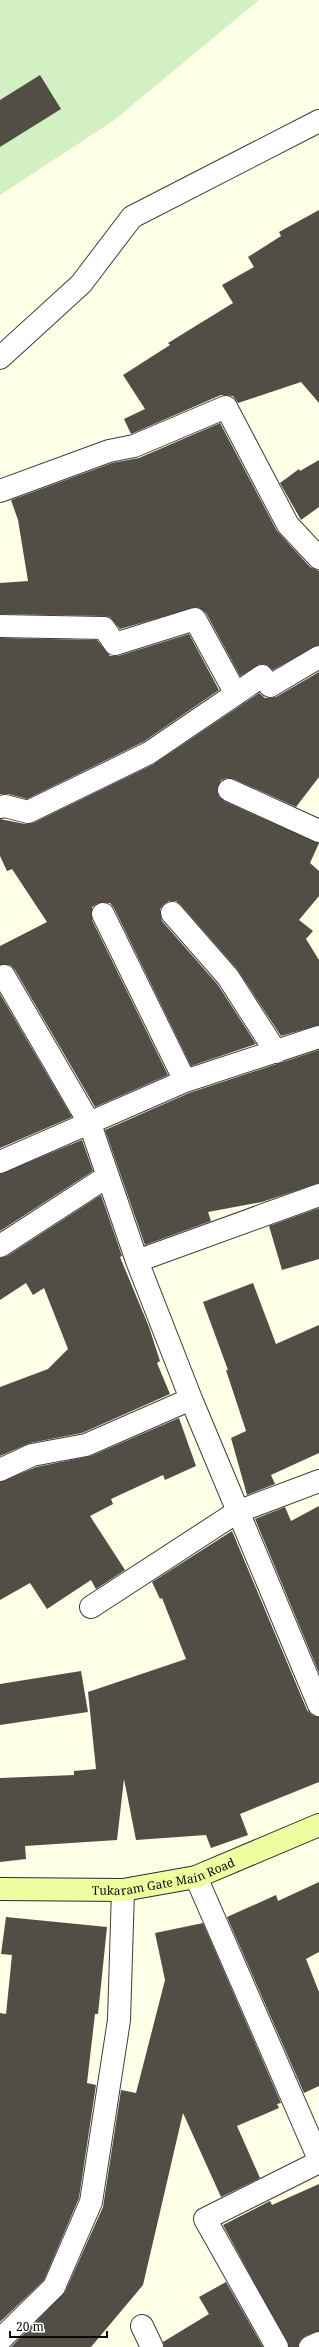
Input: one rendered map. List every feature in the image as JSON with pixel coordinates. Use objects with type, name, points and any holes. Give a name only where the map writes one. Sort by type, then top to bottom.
[{"type":"street","points":[[0,358],[81,284],[132,217],[319,121]]},
{"type":"street","points":[[0,491],[109,451],[134,446],[226,408],[288,525],[319,558]]},
{"type":"street","points":[[0,626],[104,628],[115,644],[195,619],[236,694]]},
{"type":"street","points":[[0,807],[5,806],[28,812],[149,754],[262,676],[270,686],[319,657]]},
{"type":"street","points":[[229,790],[319,831]]},
{"type":"street","points":[[172,913],[228,977],[276,1052]]},
{"type":"street","points":[[103,914],[185,1081]]},
{"type":"street","points":[[4,976],[90,1124],[137,1261],[191,1399],[319,1705]]},
{"type":"street","points":[[0,1162],[90,1124],[185,1081],[319,1037]]},
{"type":"street","points":[[0,1246],[108,1176]]},
{"type":"street","points":[[137,1261],[319,1195]]},
{"type":"street","points":[[0,1470],[32,1455],[86,1445],[191,1399]]},
{"type":"street","points":[[91,1607],[237,1512],[319,1481]]},
{"type":"street","name":"Tukaram Gate Main Road","points":[[0,1889],[122,1890],[196,1877],[319,1825]]},
{"type":"street","points":[[196,1877],[319,2160],[205,2219],[277,2347]]},
{"type":"street","points":[[0,2340],[54,2287],[91,2202],[119,2020],[122,1890]]},
{"type":"street","points":[[142,2326],[152,2347]]},
{"type":"street","points":[[310,2347],[319,2343]]},
{"type":"green space","points":[[0,0],[259,0],[113,121],[0,195]]},
{"type":"building","points":[[40,75],[61,109],[0,147],[0,100]]},
{"type":"building","points":[[319,210],[319,403],[301,382],[238,403],[233,396],[221,395],[131,434],[124,419],[145,409],[123,375],[170,345],[168,343],[233,303],[222,285],[254,267],[248,257],[281,236],[279,232]]},
{"type":"building","points":[[220,423],[277,531],[310,567],[319,571],[319,645],[273,670],[267,665],[260,664],[240,676],[206,613],[197,607],[120,629],[110,617],[104,616],[0,614],[0,583],[28,581],[18,520],[11,500],[112,463],[139,458]]},
{"type":"building","points":[[319,460],[319,507],[301,520],[280,483],[299,469],[300,471]]},
{"type":"building","points":[[189,634],[219,690],[143,742],[27,799],[8,794],[0,794],[0,638],[97,640],[110,656],[118,656]]},
{"type":"building","points":[[319,672],[319,777],[296,807],[234,779],[227,778],[221,780],[217,791],[219,797],[224,801],[319,843],[310,863],[319,871],[319,896],[299,920],[313,931],[306,939],[319,960],[319,1025],[281,1036],[237,969],[181,905],[176,901],[169,901],[160,909],[162,921],[218,985],[256,1044],[191,1066],[114,908],[110,903],[98,903],[92,907],[92,920],[168,1075],[95,1107],[15,970],[10,965],[0,965],[0,946],[47,922],[12,869],[7,871],[0,856],[0,819],[25,824],[33,823],[154,764],[259,693],[265,698],[276,697]]},
{"type":"building","points":[[0,994],[72,1117],[0,1148]]},
{"type":"building","points":[[319,1050],[319,1183],[262,1202],[208,1212],[211,1221],[145,1245],[105,1130],[189,1093]]},
{"type":"building","points":[[82,1140],[93,1171],[0,1231],[0,1174]]},
{"type":"building","points":[[101,1195],[122,1256],[120,1257],[149,1327],[160,1361],[157,1363],[170,1394],[82,1433],[30,1443],[0,1456],[0,1387],[48,1369],[68,1349],[44,1288],[33,1295],[26,1283],[0,1300],[0,1258],[7,1256]]},
{"type":"building","points":[[319,1208],[319,1259],[282,1270],[269,1226]]},
{"type":"building","points":[[253,1283],[276,1344],[319,1325],[319,1453],[271,1475],[275,1484],[247,1495],[231,1438],[246,1431],[226,1370],[228,1370],[203,1302]]},
{"type":"building","points":[[179,1418],[196,1466],[165,1480],[163,1475],[111,1499],[113,1504],[90,1516],[125,1570],[96,1589],[91,1580],[47,1609],[30,1583],[0,1600],[0,1482],[36,1467],[91,1456]]},
{"type":"building","points":[[319,1506],[319,1673],[255,1519],[285,1507],[291,1521]]},
{"type":"building","points":[[232,1531],[307,1710],[312,1715],[319,1717],[319,1782],[240,1814],[248,1835],[211,1848],[206,1835],[136,1840],[124,1779],[117,1840],[25,1846],[26,1859],[0,1862],[0,1778],[74,1775],[74,1771],[96,1769],[88,1692],[186,1659],[162,1598],[160,1599],[152,1582]]},
{"type":"building","points":[[81,1671],[88,1712],[0,1725],[0,1684]]},
{"type":"building","points":[[319,1882],[319,1952],[306,1959],[319,1992],[319,2086],[304,2093],[227,1917],[276,1895],[278,1901]]},
{"type":"building","points":[[6,1917],[107,1927],[98,2014],[95,2014],[87,2083],[96,2085],[79,2198],[44,2280],[0,2322],[0,2013],[6,2014],[12,1955],[1,1954]]},
{"type":"building","points":[[203,1923],[281,2103],[277,2104],[279,2108],[237,2126],[260,2178],[221,2197],[183,2113],[143,2285],[91,2347],[11,2347],[65,2292],[103,2207],[121,2090],[136,2093],[165,1980],[155,1933]]},
{"type":"building","points":[[319,2184],[319,2331],[305,2336],[300,2340],[298,2347],[289,2347],[223,2225],[270,2201],[272,2205]]},
{"type":"building","points":[[226,2282],[263,2347],[164,2347],[163,2342],[209,2314],[199,2297]]}]
